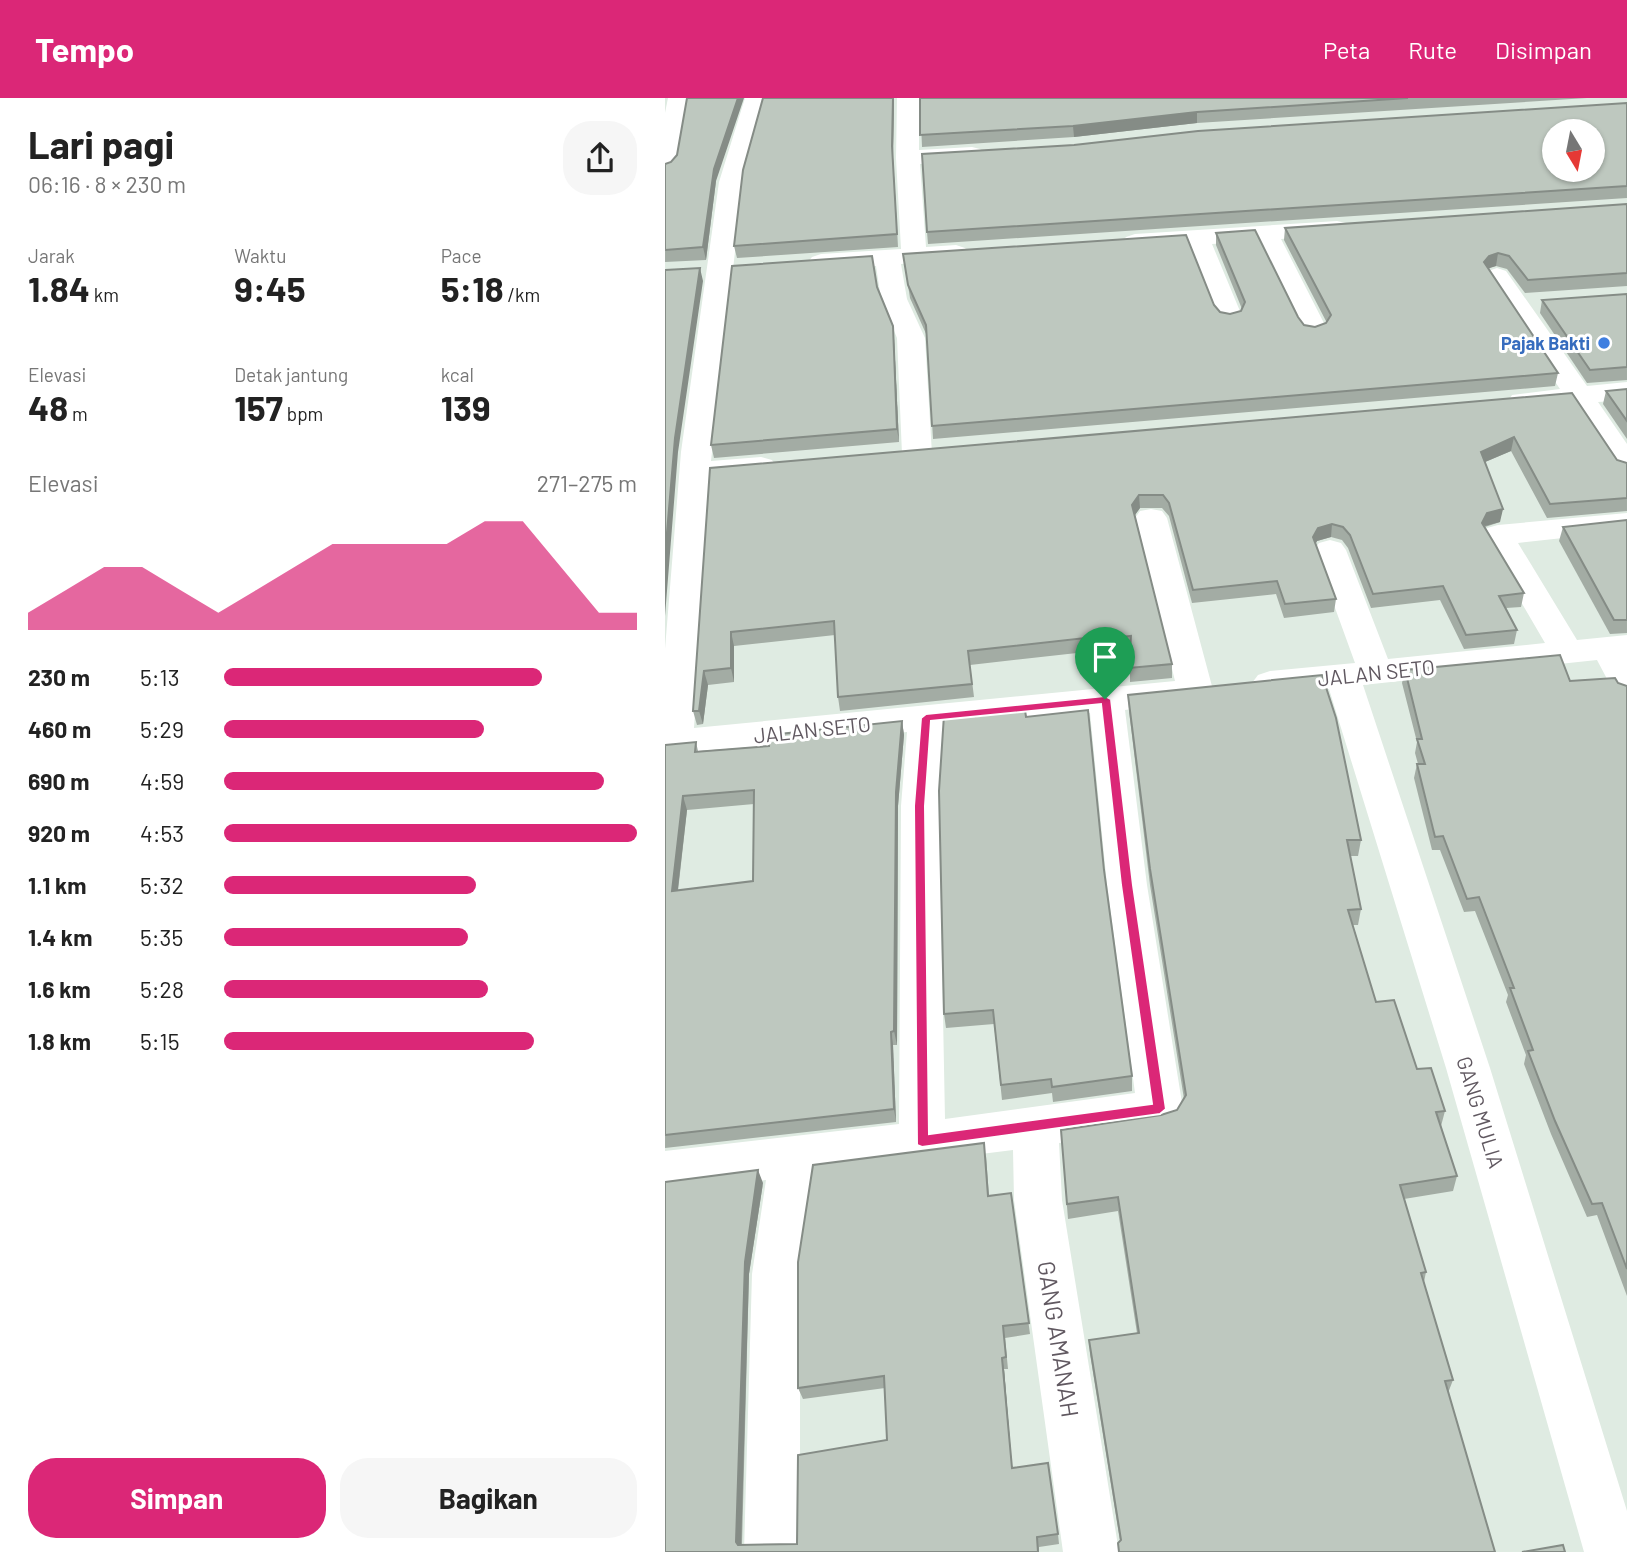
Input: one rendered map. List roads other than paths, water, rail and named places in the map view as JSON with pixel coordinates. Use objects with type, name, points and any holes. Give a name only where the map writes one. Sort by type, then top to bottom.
[{"type":"street","points":[[665,167],[678,98]]},
{"type":"street","points":[[670,743],[696,471],[719,269],[731,181],[754,100],[757,98]]},
{"type":"street","points":[[915,98],[901,256],[894,301],[901,318],[909,328],[911,338],[917,454]]},
{"type":"street","points":[[908,158],[991,153]]},
{"type":"street","points":[[1116,243],[1363,226]]},
{"type":"street","points":[[1265,233],[1313,329]]},
{"type":"street","points":[[1197,238],[1229,316]]},
{"type":"street","points":[[800,264],[981,251]]},
{"type":"street","points":[[1497,276],[1627,466]]},
{"type":"street","points":[[1517,305],[1544,303]]},
{"type":"street","points":[[1497,403],[1627,391]]},
{"type":"street","points":[[696,471],[793,464]]},
{"type":"street","points":[[1151,518],[1217,688]]},
{"type":"street","points":[[1568,653],[1499,534],[1627,522]]},
{"type":"street","name":"GANG MULIA","points":[[1330,550],[1359,674],[1468,1068],[1612,1552]]},
{"type":"street","points":[[1618,647],[1627,686]]},
{"type":"street","name":"JALAN SETO","points":[[670,743],[1618,647]]},
{"type":"street","points":[[665,1172],[980,1135],[1160,1109],[1127,885],[1105,699]]},
{"type":"street","points":[[922,1141],[920,806],[926,718]]},
{"type":"street","name":"GANG AMANAH","points":[[1035,1125],[1038,1200],[1091,1552]]},
{"type":"street","points":[[772,1552],[776,1274],[793,1156]]},
{"type":"place","name":"Pajak Bakti","points":[[1604,343]]}]
